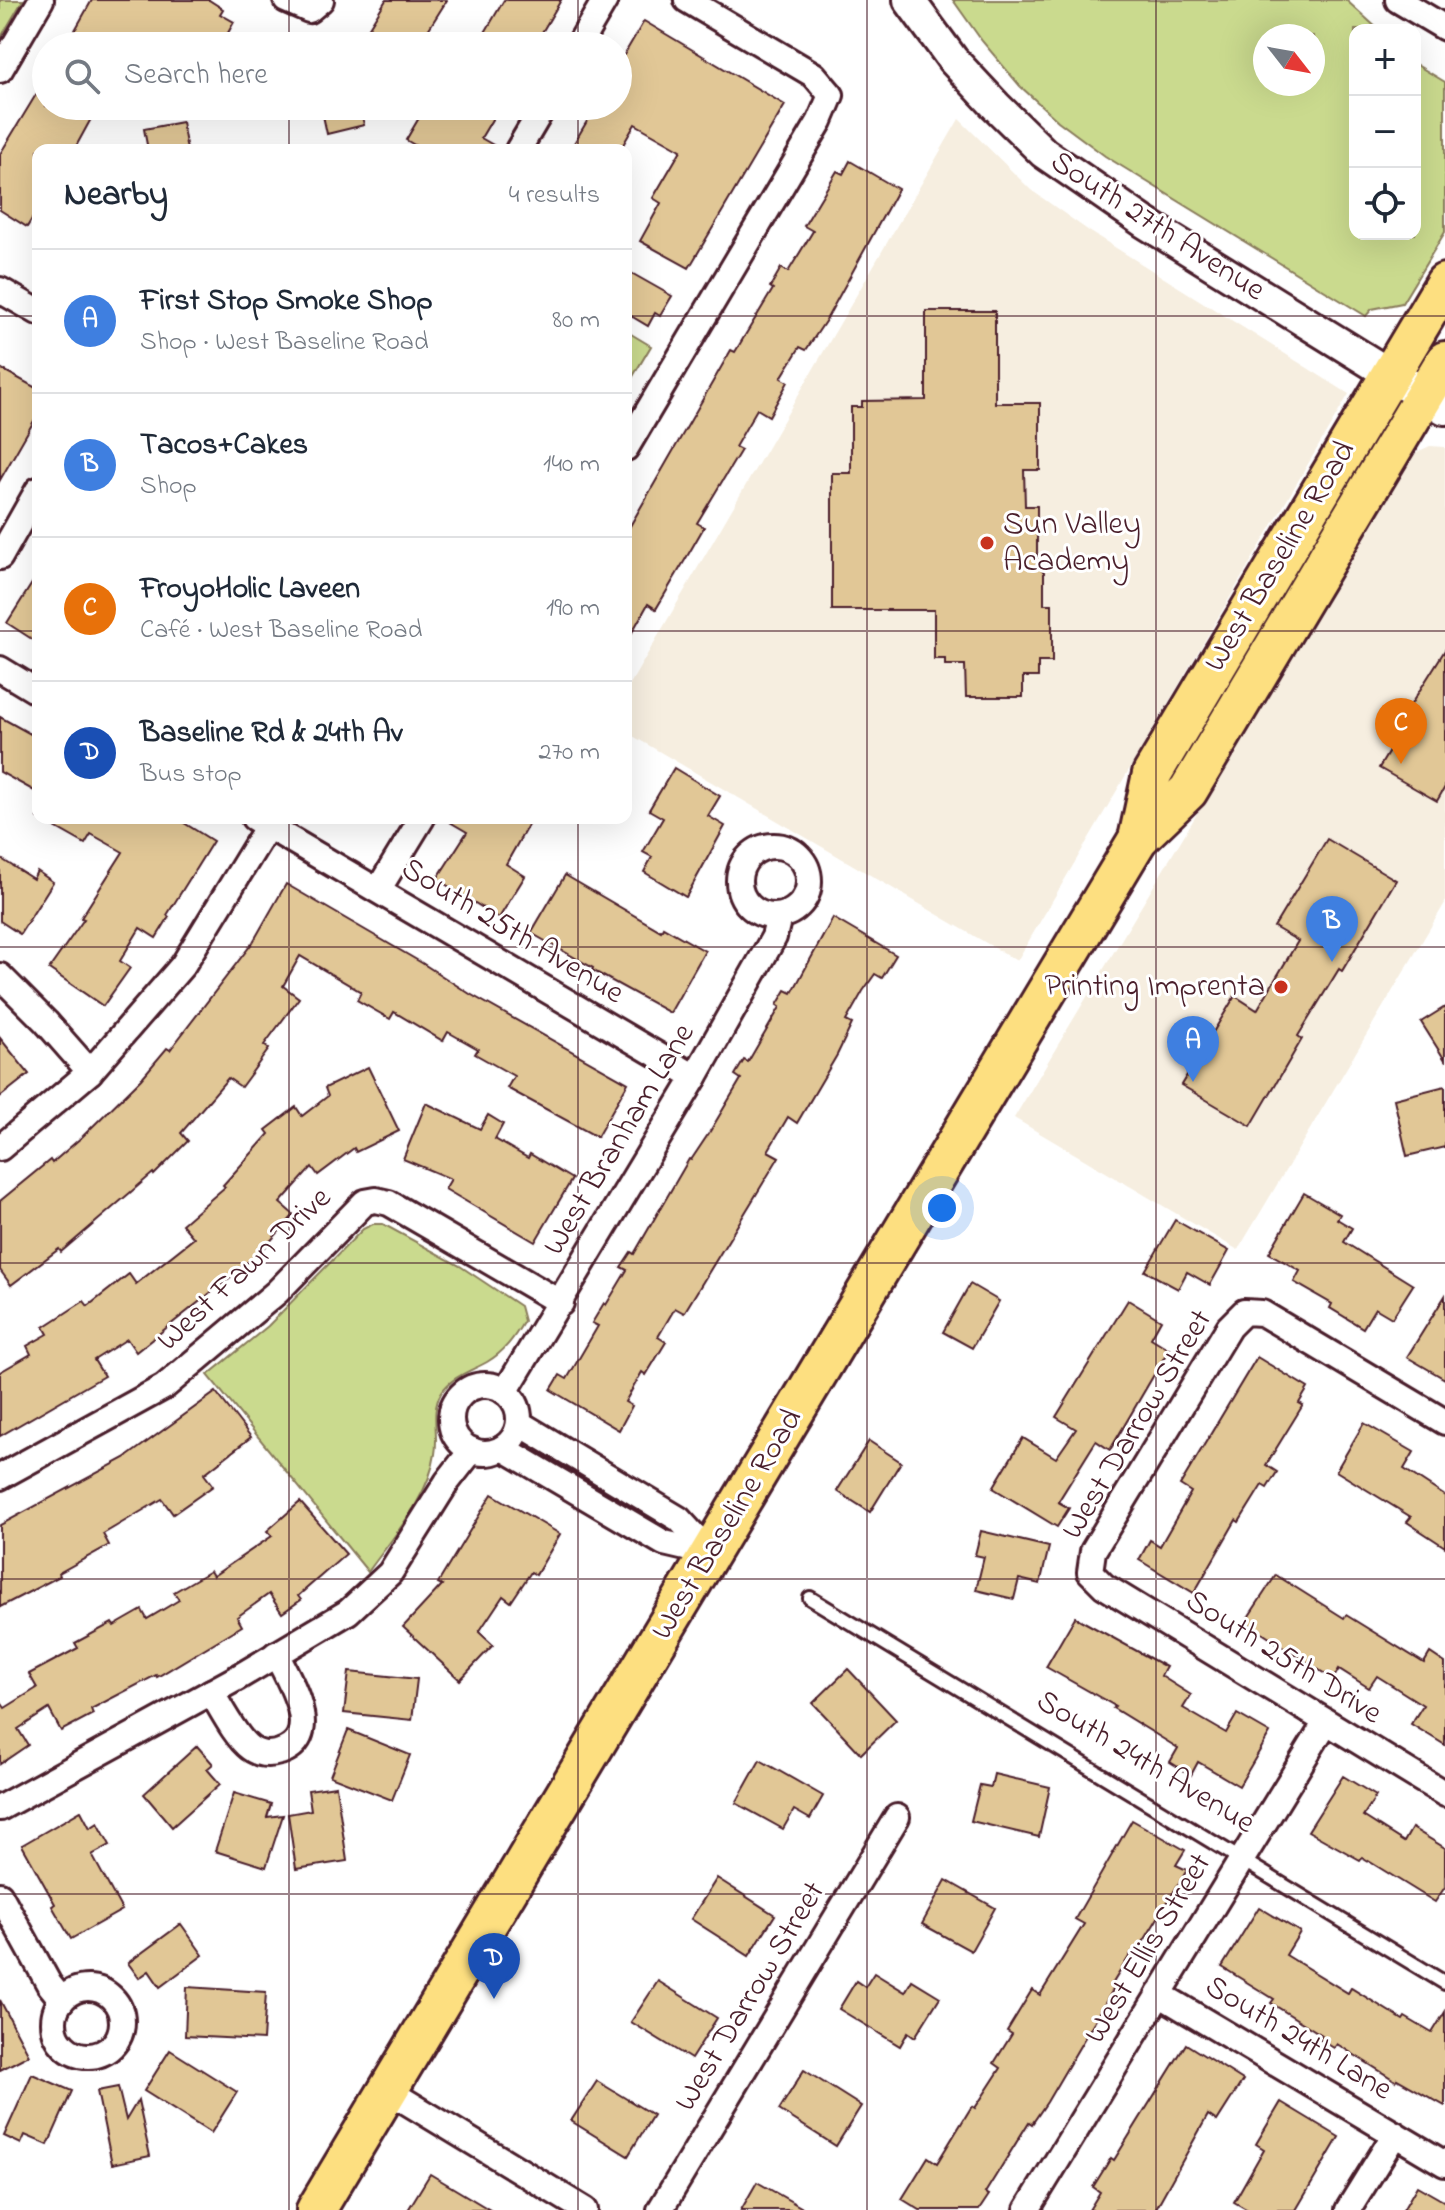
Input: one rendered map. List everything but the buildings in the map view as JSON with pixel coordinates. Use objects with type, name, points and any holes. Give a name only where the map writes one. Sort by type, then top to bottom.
[{"type":"main road","name":"West Baseline Road","points":[[1138,839],[1152,774],[1445,283]]},
{"type":"main road","name":"West Baseline Road","points":[[316,2210],[1138,839],[1188,791],[1435,401],[1445,361]]},
{"type":"main road","name":"South 27th Avenue","points":[[1391,375],[1435,401]]},
{"type":"street","points":[[0,70],[41,0]]},
{"type":"street","points":[[286,0],[315,5]]},
{"type":"street","points":[[586,32],[605,0]]},
{"type":"street","points":[[632,438],[820,121],[831,95],[814,75],[687,0]]},
{"type":"street","name":"South 27th Avenue","points":[[909,0],[953,60],[1044,153],[1144,222],[1391,375]]},
{"type":"street","points":[[1398,0],[1445,28]]},
{"type":"street","points":[[522,144],[536,120]]},
{"type":"street","points":[[0,290],[32,309]]},
{"type":"street","points":[[0,557],[32,501]]},
{"type":"street","points":[[0,669],[32,688]]},
{"type":"street","points":[[0,1148],[90,1072],[183,965],[260,824]]},
{"type":"street","name":"South 25th Avenue","points":[[264,824],[695,1077]]},
{"type":"street","points":[[378,890],[418,824]]},
{"type":"street","name":"West Branham Lane","points":[[505,1392],[695,1077],[774,937],[779,916]]},
{"type":"street","points":[[0,976],[90,1072]]},
{"type":"street","name":"West Fawn Drive","points":[[0,1477],[164,1387],[277,1292],[365,1202],[376,1200],[389,1203],[561,1303]]},
{"type":"street","name":"West Darrow Street","points":[[1090,1572],[1093,1551],[1229,1327],[1244,1312],[1262,1313],[1445,1422]]},
{"type":"street","points":[[484,1386],[505,1392],[517,1406],[519,1423],[514,1437],[503,1448],[482,1453],[472,1450],[455,1435],[452,1413],[456,1403],[473,1388],[484,1386]]},
{"type":"street","points":[[519,1423],[679,1519],[711,1554]]},
{"type":"street","points":[[503,1448],[664,1543],[711,1554]]},
{"type":"street","points":[[0,1808],[211,1692],[348,1612],[390,1573],[447,1482],[472,1450]]},
{"type":"street","name":"South 25th Drive","points":[[1090,1572],[1104,1586],[1445,1794]]},
{"type":"street","points":[[211,1692],[248,1748],[261,1754],[276,1754],[287,1749],[302,1727],[302,1713],[298,1696],[276,1654]]},
{"type":"street","name":"West Ellis Street","points":[[1027,2210],[1326,1722]]},
{"type":"street","name":"West Darrow Street","points":[[660,2210],[897,1817]]},
{"type":"street","points":[[0,1895],[49,1984],[62,2000]]},
{"type":"street","name":"South 24th Lane","points":[[1159,1994],[1445,2164]]},
{"type":"street","points":[[387,2090],[585,2210]]},
{"type":"street","points":[[1348,2210],[1395,2134]]},
{"type":"lane","name":"South 24th Avenue","points":[[810,1598],[1445,1983]]},
{"type":"shaded area","name":"Sun Valley Academy","points":[[959,119],[1031,190],[1089,231],[1349,394],[1017,961],[632,736],[632,681]]},
{"type":"shaded area","points":[[1430,446],[1445,447],[1445,903],[1238,1250],[1014,1118],[1410,460],[1417,452]]},
{"type":"green space","points":[[0,0],[23,0],[0,39]]},
{"type":"green space","points":[[953,0],[1346,0],[1372,24],[1349,24],[1349,240],[1421,240],[1421,68],[1445,82],[1445,232],[1402,303],[1372,309],[1366,316],[1105,156],[1058,121],[1020,86]]},
{"type":"green space","points":[[632,335],[651,346],[632,378]]},
{"type":"green space","points":[[373,1224],[383,1224],[460,1266],[520,1306],[524,1321],[499,1354],[456,1378],[441,1393],[435,1415],[435,1454],[426,1486],[409,1516],[368,1572],[208,1375],[268,1326],[363,1229]]},
{"type":"place","name":"Sun Valley Academy","points":[[987,543]]},
{"type":"place","name":"FroyoHolic Laveen","points":[[1401,764]]},
{"type":"place","name":"Tacos+Cakes","points":[[1332,962]]},
{"type":"place","name":"Printing Imprenta","points":[[1281,987]]},
{"type":"place","name":"First Stop Smoke Shop","points":[[1193,1082]]},
{"type":"place","name":"Baseline Rd & 24th Av","points":[[494,1999]]}]
